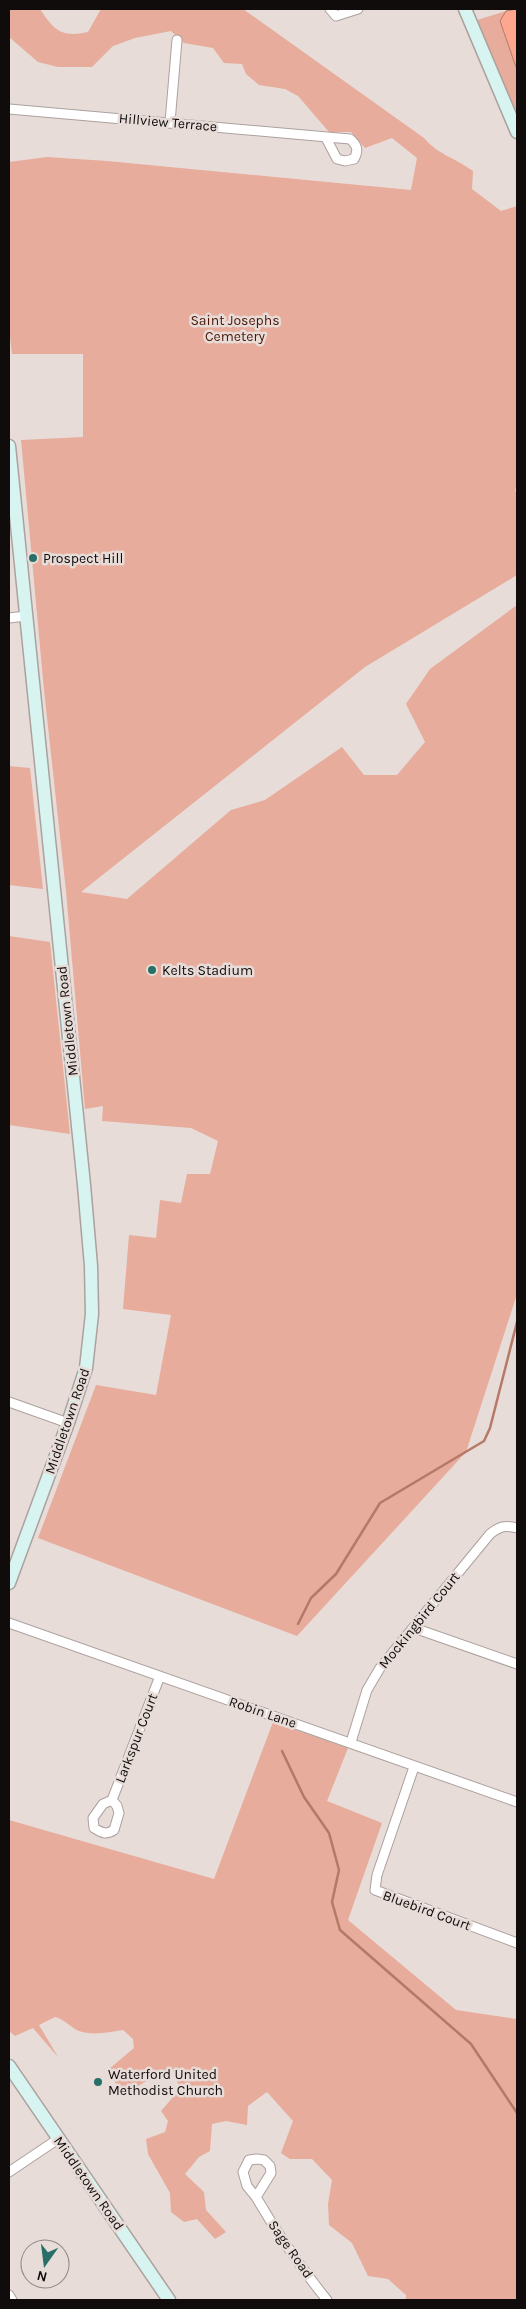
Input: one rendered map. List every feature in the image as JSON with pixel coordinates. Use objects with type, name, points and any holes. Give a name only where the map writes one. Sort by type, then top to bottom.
[{"type":"street","points":[[333,12],[358,9]]},
{"type":"street","points":[[465,9],[517,132]]},
{"type":"street","points":[[170,122],[177,40]]},
{"type":"street","name":"Hillview Terrace","points":[[9,109],[170,122],[326,138]]},
{"type":"street","name":"Middletown Road","points":[[9,446],[91,1266],[90,1345],[86,1368],[68,1423],[9,1583]]},
{"type":"street","points":[[9,618],[26,616]]},
{"type":"street","points":[[9,1402],[68,1423]]},
{"type":"street","name":"Mockingbird Court","points":[[351,1742],[372,1680],[490,1534],[499,1527],[506,1525],[517,1528]]},
{"type":"street","name":"Robin Lane","points":[[9,1623],[517,1802]]},
{"type":"street","points":[[414,1628],[517,1664]]},
{"type":"street","name":"Larkspur Court","points":[[112,1800],[160,1676]]},
{"type":"street","name":"Bluebird Court","points":[[414,1766],[377,1875],[375,1890],[517,1943]]},
{"type":"street","name":"Middletown Road","points":[[9,2066],[169,2300]]},
{"type":"street","points":[[9,2172],[58,2139]]},
{"type":"street","name":"Sage Road","points":[[256,2197],[298,2264],[309,2274],[327,2300]]},
{"type":"street","points":[[9,2295],[12,2300]]},
{"type":"green space","name":"Saint Josephs Cemetery","points":[[9,9],[40,9],[59,31],[79,34],[88,32],[101,9],[243,9],[424,138],[440,152],[473,171],[472,189],[501,211],[517,206],[517,488],[515,489],[517,496],[517,575],[365,667],[81,892],[127,899],[231,810],[265,800],[342,747],[364,775],[397,775],[425,742],[406,704],[430,669],[517,605],[517,1294],[466,1452],[297,1636],[38,1538],[96,1385],[156,1395],[171,1315],[123,1309],[129,1235],[156,1238],[160,1200],[181,1203],[187,1174],[210,1174],[218,1141],[191,1128],[102,1121],[103,1106],[85,1109],[66,891],[44,690],[21,440],[83,437],[83,354],[12,354],[9,327],[9,162],[47,157],[107,161],[411,190],[417,158],[392,138],[365,148],[351,132],[329,132],[298,96],[285,89],[259,85],[246,74],[242,64],[224,63],[213,48],[184,43],[171,31],[135,38],[113,46],[92,67],[58,67],[38,62],[9,37]]},
{"type":"green space","points":[[506,11],[500,21],[517,70],[517,122],[474,21]]},
{"type":"green space","points":[[9,766],[30,768],[43,889],[9,885]]},
{"type":"green space","points":[[9,936],[50,942],[70,1134],[9,1125]]},
{"type":"green space","points":[[273,1722],[348,1748],[327,1801],[382,1823],[348,1920],[456,2010],[517,2019],[517,2300],[406,2300],[406,2295],[388,2279],[368,2276],[352,2243],[329,2225],[328,2204],[332,2180],[312,2159],[290,2159],[281,2153],[293,2121],[267,2092],[248,2106],[247,2125],[226,2121],[212,2124],[210,2151],[199,2157],[185,2174],[204,2192],[206,2210],[226,2232],[215,2239],[197,2219],[184,2222],[171,2212],[170,2193],[148,2154],[146,2139],[165,2132],[168,2121],[161,2111],[180,2089],[172,2068],[121,2095],[109,2069],[134,2048],[133,2039],[123,2030],[101,2033],[84,2032],[76,2030],[55,2017],[39,2025],[58,2057],[33,2028],[15,2036],[9,2031],[9,1820],[214,1879]]},
{"type":"shaded area","points":[[517,9],[517,70],[500,21],[506,11]]},
{"type":"waterway","points":[[298,1624],[311,1598],[336,1574],[380,1503],[484,1441],[490,1428],[517,1322]]},
{"type":"waterway","points":[[282,1751],[304,1797],[329,1833],[339,1870],[332,1902],[340,1930],[471,2044],[517,2113]]},
{"type":"place","name":"Prospect Hill","points":[[33,558]]},
{"type":"place","name":"Kelts Stadium","points":[[152,970]]},
{"type":"place","name":"Waterford United Methodist Church","points":[[98,2082]]}]
